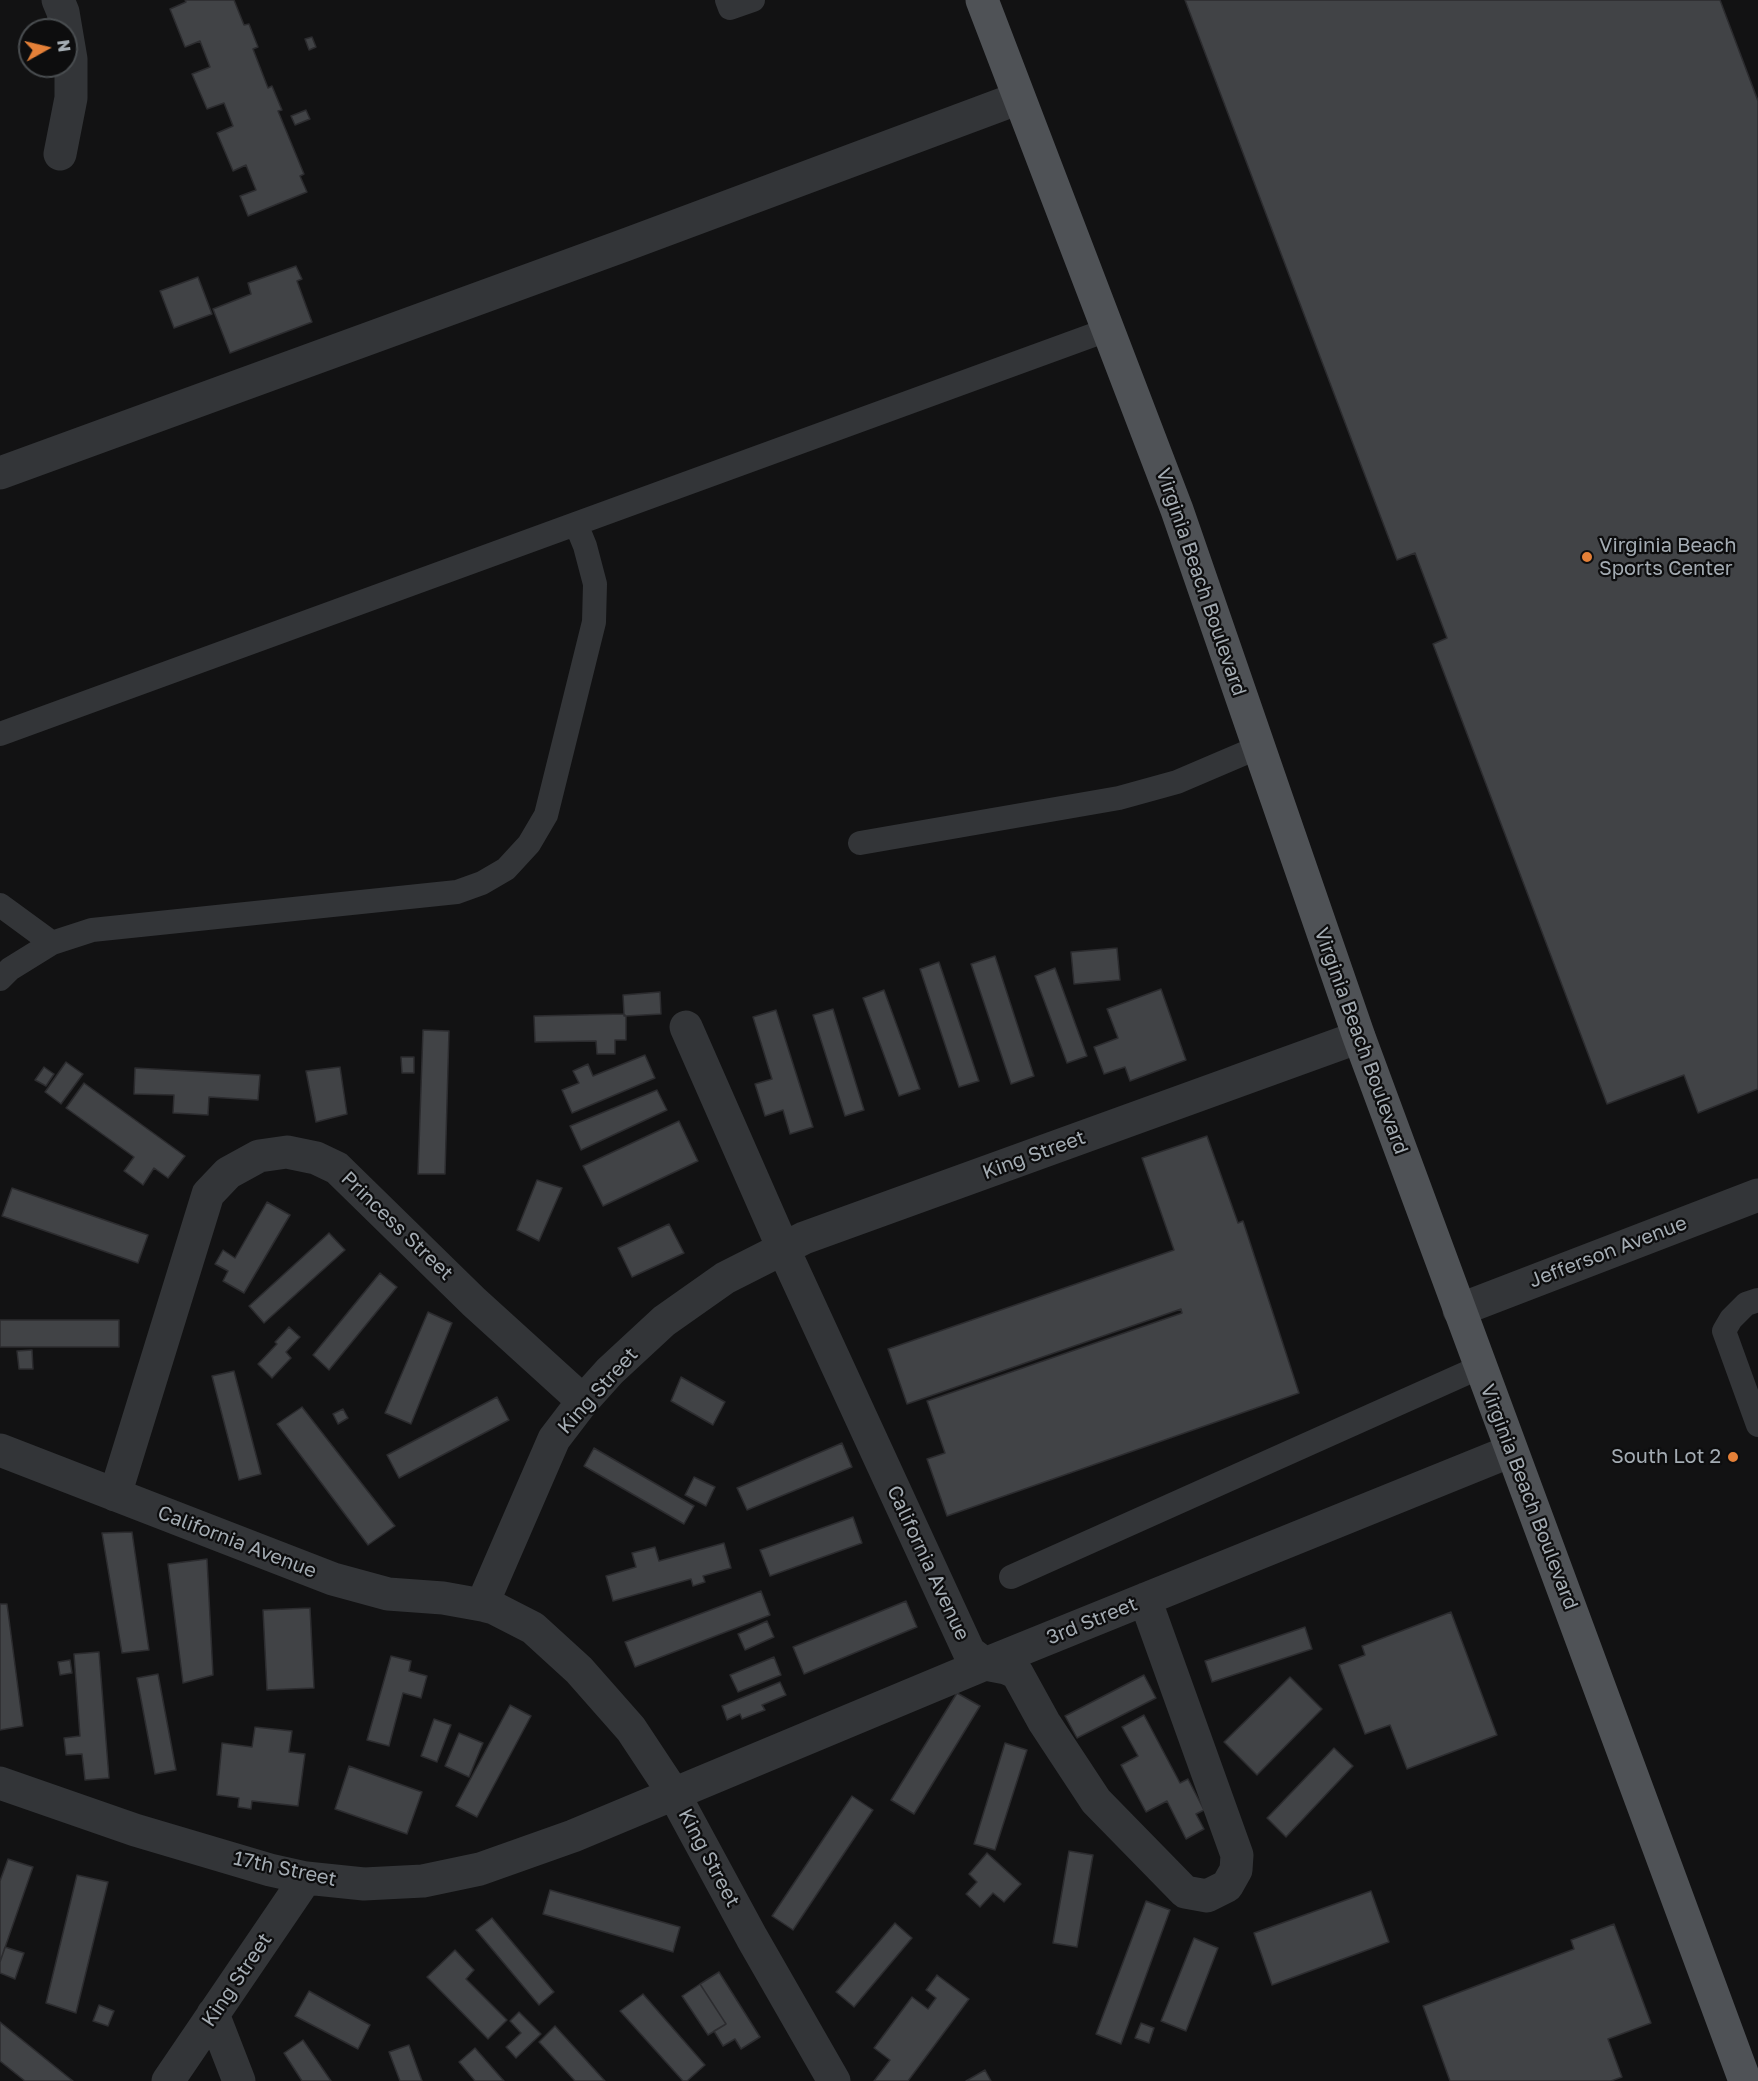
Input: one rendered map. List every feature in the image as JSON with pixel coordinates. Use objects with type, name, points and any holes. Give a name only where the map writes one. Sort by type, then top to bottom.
[{"type":"main road","name":"Virginia Beach Boulevard","points":[[982,0],[1177,510],[1359,1037],[1510,1451],[1745,2081]]},
{"type":"street","points":[[58,0],[63,12],[71,59],[71,98],[60,154]]},
{"type":"street","points":[[0,473],[1019,99]]},
{"type":"street","name":"California Avenue","points":[[686,1027],[783,1248],[969,1652],[985,1664]]},
{"type":"street","name":"King Street","points":[[834,2081],[752,1938],[674,1794],[631,1729],[579,1670],[533,1628],[494,1608],[482,1605],[554,1439],[610,1371],[664,1321],[725,1278],[783,1248],[804,1238],[1359,1037]]},
{"type":"street","name":"Princess Street","points":[[115,1495],[208,1194],[228,1173],[259,1156],[287,1152],[316,1158],[337,1168],[474,1302],[583,1401]]},
{"type":"street","name":"Jefferson Avenue","points":[[1459,1310],[1758,1195]]},
{"type":"street","name":"California Avenue","points":[[0,1450],[333,1579],[388,1594],[443,1598],[482,1605]]},
{"type":"street","name":"3rd Street","points":[[674,1794],[985,1664],[1510,1451]]},
{"type":"street","points":[[985,1664],[1006,1668],[1017,1673],[1044,1722],[1096,1801],[1185,1892],[1207,1896],[1227,1886],[1236,1870],[1237,1855],[1145,1599]]},
{"type":"street","name":"17th Street","points":[[0,1784],[135,1830],[270,1870],[306,1878],[364,1884],[423,1881],[480,1869],[573,1836],[674,1794]]},
{"type":"street","name":"King Street","points":[[168,2081],[306,1878]]},
{"type":"street","points":[[213,2014],[239,2081]]},
{"type":"lane","points":[[727,0],[730,8],[753,0]]},
{"type":"lane","points":[[0,734],[1107,330]]},
{"type":"lane","points":[[0,979],[10,969],[52,943],[92,930],[457,892],[482,883],[506,869],[529,844],[546,815],[594,622],[595,584],[585,546],[576,524]]},
{"type":"lane","points":[[860,843],[1119,798],[1177,782],[1259,747]]},
{"type":"lane","points":[[0,905],[52,943]]},
{"type":"lane","points":[[1758,1300],[1746,1304],[1731,1318],[1724,1331],[1758,1425]]},
{"type":"lane","points":[[1011,1577],[1480,1368]]},
{"type":"building","points":[[185,0],[234,0],[244,25],[249,24],[258,47],[253,49],[268,88],[272,86],[282,110],[278,111],[304,174],[300,176],[307,192],[248,216],[240,196],[256,190],[246,165],[233,171],[217,133],[233,126],[224,103],[207,109],[192,74],[210,67],[200,41],[185,47],[170,9],[186,2]]},
{"type":"building","name":"Virginia Beach Sports Center","points":[[1185,0],[1720,0],[1758,101],[1758,1089],[1698,1113],[1684,1075],[1607,1104],[1433,644],[1447,638],[1415,553],[1397,560]]},
{"type":"building","points":[[312,37],[316,47],[309,50],[305,39]]},
{"type":"building","points":[[306,110],[310,119],[295,125],[291,116]]},
{"type":"building","points":[[296,266],[302,279],[297,281],[312,322],[230,353],[213,309],[251,294],[248,283]]},
{"type":"building","points":[[198,277],[212,314],[174,328],[160,291]]},
{"type":"building","points":[[1117,948],[1120,980],[1074,984],[1071,952]]},
{"type":"building","points":[[995,956],[1034,1076],[1011,1084],[971,964]]},
{"type":"building","points":[[939,962],[979,1081],[959,1087],[920,969]]},
{"type":"building","points":[[1055,968],[1087,1056],[1067,1063],[1035,976]]},
{"type":"building","points":[[1161,989],[1186,1060],[1130,1081],[1125,1067],[1104,1074],[1094,1047],[1118,1038],[1107,1009]]},
{"type":"building","points":[[884,990],[920,1089],[899,1096],[863,998]]},
{"type":"building","points":[[660,992],[661,1014],[626,1016],[624,1014],[623,995]]},
{"type":"building","points":[[833,1009],[864,1110],[845,1116],[813,1015]]},
{"type":"building","points":[[776,1010],[813,1127],[790,1134],[783,1110],[765,1116],[755,1084],[772,1079],[753,1017]]},
{"type":"building","points":[[624,1014],[626,1016],[626,1040],[615,1040],[615,1054],[597,1054],[596,1041],[535,1042],[534,1016]]},
{"type":"building","points":[[423,1030],[449,1031],[445,1174],[418,1174]]},
{"type":"building","points":[[645,1055],[655,1078],[572,1113],[562,1090],[579,1083],[573,1071],[588,1064],[593,1076]]},
{"type":"building","points":[[401,1057],[414,1057],[414,1073],[402,1073]]},
{"type":"building","points":[[66,1062],[83,1074],[61,1104],[45,1092]]},
{"type":"building","points":[[44,1067],[54,1074],[46,1086],[35,1080]]},
{"type":"building","points":[[340,1067],[347,1114],[316,1122],[306,1071]]},
{"type":"building","points":[[135,1068],[260,1075],[258,1100],[209,1097],[208,1115],[173,1113],[174,1095],[134,1094]]},
{"type":"building","points":[[84,1083],[185,1156],[168,1178],[154,1168],[143,1185],[124,1171],[134,1157],[66,1108]]},
{"type":"building","points":[[657,1090],[667,1110],[581,1150],[570,1126]]},
{"type":"building","points":[[679,1121],[698,1161],[603,1206],[583,1166]]},
{"type":"building","points":[[1207,1136],[1238,1223],[1243,1221],[1299,1393],[947,1516],[927,1459],[945,1453],[927,1401],[1182,1313],[1181,1309],[907,1404],[888,1349],[1174,1250],[1142,1158]]},
{"type":"building","points":[[537,1180],[562,1188],[539,1241],[517,1230]]},
{"type":"building","points":[[12,1188],[148,1235],[138,1263],[2,1216]]},
{"type":"building","points":[[267,1202],[290,1215],[244,1293],[223,1281],[228,1271],[215,1264],[223,1250],[235,1258]]},
{"type":"building","points":[[669,1224],[684,1253],[632,1277],[618,1248]]},
{"type":"building","points":[[329,1233],[345,1250],[264,1323],[249,1306]]},
{"type":"building","points":[[380,1273],[397,1287],[329,1370],[313,1355]]},
{"type":"building","points":[[428,1312],[452,1323],[411,1424],[385,1413]]},
{"type":"building","points":[[0,1320],[119,1320],[119,1347],[0,1347]]},
{"type":"building","points":[[289,1327],[300,1337],[286,1352],[291,1358],[272,1378],[258,1364]]},
{"type":"building","points":[[32,1350],[33,1369],[19,1369],[17,1351]]},
{"type":"building","points":[[234,1371],[261,1474],[239,1480],[212,1376]]},
{"type":"building","points":[[681,1377],[725,1402],[713,1425],[671,1401]]},
{"type":"building","points":[[497,1397],[509,1420],[399,1478],[387,1455]]},
{"type":"building","points":[[302,1407],[395,1526],[368,1545],[277,1424]]},
{"type":"building","points":[[343,1409],[348,1418],[338,1424],[333,1414]]},
{"type":"building","points":[[842,1443],[852,1467],[747,1510],[737,1488]]},
{"type":"building","points":[[594,1448],[694,1506],[684,1524],[584,1466]]},
{"type":"building","points":[[694,1477],[715,1487],[706,1506],[685,1495]]},
{"type":"building","points":[[853,1517],[862,1543],[770,1576],[760,1550]]},
{"type":"building","points":[[132,1532],[149,1650],[122,1653],[102,1533]]},
{"type":"building","points":[[724,1543],[731,1568],[703,1576],[705,1582],[693,1586],[691,1579],[613,1601],[606,1576],[636,1567],[632,1553],[655,1547],[659,1561]]},
{"type":"building","points":[[207,1559],[213,1675],[183,1683],[168,1564]]},
{"type":"building","points":[[761,1591],[770,1615],[635,1667],[625,1642]]},
{"type":"building","points":[[906,1601],[917,1627],[804,1674],[793,1647]]},
{"type":"building","points":[[0,1604],[7,1604],[23,1726],[0,1730]]},
{"type":"building","points":[[310,1608],[314,1688],[267,1690],[263,1610]]},
{"type":"building","points":[[1451,1612],[1497,1735],[1407,1769],[1390,1725],[1365,1734],[1339,1665],[1365,1655],[1362,1646]]},
{"type":"building","points":[[767,1621],[774,1637],[745,1650],[738,1634]]},
{"type":"building","points":[[1305,1627],[1312,1649],[1212,1682],[1205,1661]]},
{"type":"building","points":[[99,1652],[109,1778],[85,1780],[82,1754],[66,1755],[64,1738],[80,1736],[74,1654]]},
{"type":"building","points":[[391,1656],[411,1661],[409,1671],[427,1676],[421,1698],[403,1693],[389,1746],[367,1740]]},
{"type":"building","points":[[774,1657],[781,1675],[738,1692],[730,1675]]},
{"type":"building","points":[[70,1660],[72,1673],[60,1675],[58,1662]]},
{"type":"building","points":[[158,1674],[176,1770],[155,1774],[137,1678]]},
{"type":"building","points":[[1144,1675],[1156,1698],[1077,1738],[1065,1716]]},
{"type":"building","points":[[1290,1677],[1322,1709],[1257,1775],[1224,1742]]},
{"type":"building","points":[[780,1682],[786,1695],[762,1705],[765,1710],[742,1719],[740,1714],[727,1720],[722,1706]]},
{"type":"building","points":[[957,1693],[980,1706],[914,1814],[891,1800]]},
{"type":"building","points":[[510,1705],[531,1716],[477,1817],[456,1806]]},
{"type":"building","points":[[1144,1715],[1180,1783],[1188,1779],[1204,1810],[1196,1814],[1204,1829],[1186,1839],[1167,1801],[1146,1812],[1121,1765],[1138,1756],[1122,1727]]},
{"type":"building","points":[[434,1719],[451,1725],[437,1762],[421,1756]]},
{"type":"building","points":[[255,1727],[292,1731],[289,1752],[305,1754],[298,1806],[252,1801],[251,1809],[238,1807],[239,1798],[217,1795],[222,1743],[252,1747]]},
{"type":"building","points":[[459,1733],[483,1743],[469,1777],[445,1766]]},
{"type":"building","points":[[1005,1743],[1027,1750],[995,1850],[974,1844]]},
{"type":"building","points":[[1334,1748],[1353,1766],[1286,1837],[1267,1818]]},
{"type":"building","points":[[349,1766],[422,1792],[407,1834],[335,1809]]},
{"type":"building","points":[[852,1796],[873,1810],[793,1930],[772,1916]]},
{"type":"building","points":[[1069,1851],[1093,1855],[1077,1947],[1053,1943]]},
{"type":"building","points":[[987,1853],[1021,1884],[1004,1902],[993,1893],[980,1907],[966,1894],[977,1882],[969,1874]]},
{"type":"building","points":[[8,1859],[33,1867],[0,1962],[0,1881]]},
{"type":"building","points":[[77,1875],[108,1882],[76,2013],[46,2003]]},
{"type":"building","points":[[550,1890],[680,1927],[673,1952],[543,1914]]},
{"type":"building","points":[[1371,1891],[1389,1942],[1272,1985],[1254,1933]]},
{"type":"building","points":[[1146,1901],[1170,1910],[1121,2044],[1096,2034]]},
{"type":"building","points":[[492,1918],[554,1992],[539,2005],[476,1930]]},
{"type":"building","points":[[895,1923],[912,1938],[854,2007],[836,1992]]},
{"type":"building","points":[[1614,1924],[1651,2023],[1608,2039],[1622,2077],[1611,2081],[1450,2081],[1423,2006],[1574,1949],[1571,1940]]},
{"type":"building","points":[[1194,1938],[1218,1948],[1186,2031],[1161,2021]]},
{"type":"building","points":[[5,1947],[24,1953],[15,1979],[0,1973],[0,1962]]},
{"type":"building","points":[[455,1950],[474,1970],[466,1979],[507,2020],[488,2039],[427,1977]]},
{"type":"building","points":[[719,1972],[760,2037],[741,2049],[735,2039],[723,2046],[714,2031],[726,2024],[700,1984]]},
{"type":"building","points":[[937,1975],[969,1999],[908,2081],[874,2081],[890,2060],[874,2048],[912,1997],[928,2009],[936,1998],[926,1990]]},
{"type":"building","points":[[700,1984],[726,2024],[708,2035],[682,1996]]},
{"type":"building","points":[[309,1991],[370,2025],[358,2049],[295,2016]]},
{"type":"building","points":[[643,1994],[705,2065],[687,2081],[683,2081],[620,2011]]},
{"type":"building","points":[[99,2005],[114,2011],[108,2026],[93,2021]]},
{"type":"building","points":[[519,2012],[541,2034],[516,2058],[506,2047],[521,2033],[510,2021]]},
{"type":"building","points":[[0,2022],[73,2081],[25,2081],[0,2061]]},
{"type":"building","points":[[1141,2023],[1154,2028],[1149,2043],[1135,2038]]},
{"type":"building","points":[[555,2026],[605,2081],[575,2081],[539,2042]]},
{"type":"building","points":[[303,2040],[331,2081],[302,2081],[284,2053]]},
{"type":"building","points":[[409,2045],[422,2081],[400,2081],[389,2052]]},
{"type":"building","points":[[475,2048],[504,2081],[475,2081],[459,2062]]},
{"type":"building","points":[[985,2070],[991,2081],[966,2081]]},
{"type":"place","name":"Virginia Beach Sports Center","points":[[1587,557]]},
{"type":"place","name":"South Lot 2","points":[[1733,1457]]}]
